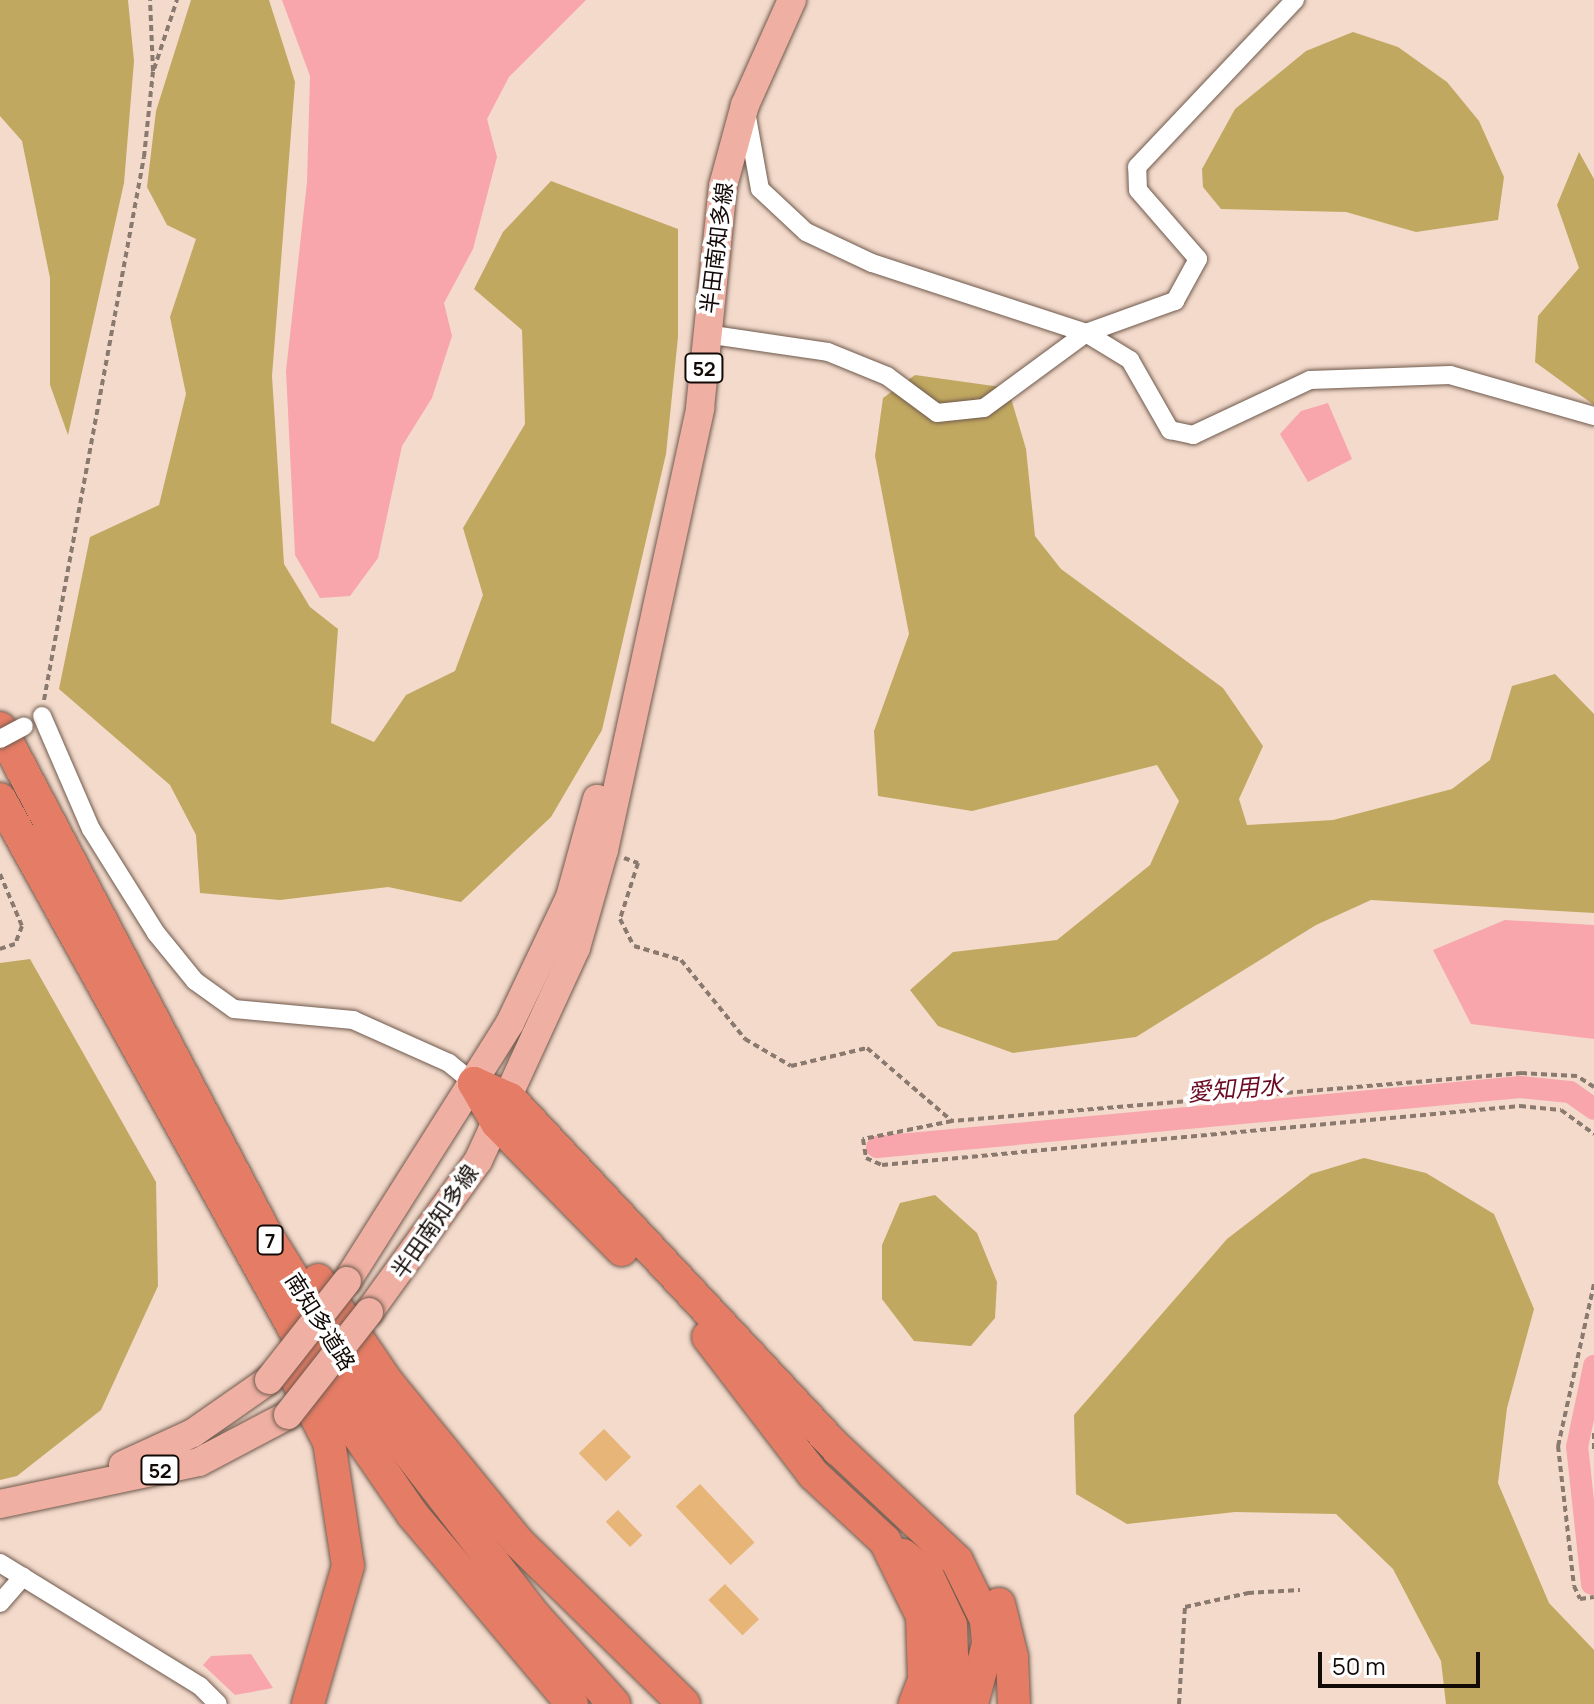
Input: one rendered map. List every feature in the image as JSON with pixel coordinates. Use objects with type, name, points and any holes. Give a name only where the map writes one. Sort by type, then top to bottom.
[{"type":"highway","name":"南知多道路","points":[[12,727],[266,1234],[371,1404],[435,1492],[614,1704]]},
{"type":"highway","name":"南知多道路","points":[[0,799],[119,1019],[333,1399],[413,1515],[572,1704]]},
{"type":"highway","points":[[119,1019],[116,1051],[329,1442],[348,1566],[308,1704]]},
{"type":"highway","points":[[474,1083],[839,1450],[957,1561],[986,1620],[985,1657],[972,1704]]},
{"type":"highway","points":[[503,1111],[707,1336],[813,1474],[885,1541],[927,1574],[941,1595],[953,1650],[953,1681],[942,1704]]},
{"type":"highway","points":[[266,1234],[295,1247],[388,1383],[518,1542],[684,1704]]},
{"type":"highway","points":[[912,1518],[969,1550],[996,1594],[1012,1657],[1014,1704]]},
{"type":"highway","points":[[885,1541],[922,1616],[924,1680],[915,1704]]},
{"type":"main road","name":"半田南知多線","points":[[12,1501],[199,1462],[288,1415],[369,1312],[470,1174],[503,1111],[576,948],[604,850],[625,741],[700,408],[723,186],[745,105],[792,0]]},
{"type":"main road","name":"半田南知多線","points":[[12,1501],[138,1460],[236,1407],[269,1380],[347,1281],[474,1083],[570,897],[599,790],[625,741]]},
{"type":"street","points":[[706,334],[828,352],[887,376],[937,413],[984,408],[1086,333],[1175,301],[1198,259],[1138,190],[1137,167],[1295,0]]},
{"type":"street","points":[[745,105],[760,189],[806,232],[872,263],[1086,333],[1130,360],[1170,430],[1193,435],[1310,380],[1450,375],[1594,416]]},
{"type":"street","points":[[42,716],[91,829],[156,933],[195,981],[234,1009],[353,1020],[449,1063],[474,1083]]},
{"type":"street","points":[[0,739],[12,727]]},
{"type":"street","points":[[0,1563],[200,1686],[218,1704]]},
{"type":"street","points":[[0,1603],[23,1577]]},
{"type":"path","points":[[42,716],[144,157],[153,71],[150,0]]},
{"type":"path","points":[[153,71],[177,0]]},
{"type":"path","points":[[604,850],[638,863],[620,919],[634,946],[681,960],[745,1039],[791,1066],[867,1048],[952,1121]]},
{"type":"path","points":[[0,874],[22,926],[15,944],[0,949]]},
{"type":"path","points":[[1594,1087],[1577,1076],[1522,1073],[952,1121],[863,1139],[866,1158],[882,1165],[1520,1106],[1561,1110],[1594,1134]]},
{"type":"path","points":[[1594,1284],[1558,1446],[1574,1586],[1580,1599],[1594,1597]]},
{"type":"path","points":[[1594,1433],[1594,1449]]},
{"type":"path","points":[[1179,1704],[1185,1607],[1248,1593],[1300,1590]]},
{"type":"shaded area","points":[[0,0],[128,0],[134,61],[124,183],[68,435],[50,385],[50,278],[22,141],[0,116]]},
{"type":"shaded area","points":[[191,0],[269,0],[295,82],[272,376],[284,564],[310,607],[338,629],[331,723],[374,742],[406,695],[455,671],[483,595],[463,528],[525,424],[522,330],[474,289],[503,232],[551,181],[678,229],[678,337],[666,454],[602,730],[551,817],[461,902],[388,887],[280,900],[200,893],[196,835],[170,785],[59,689],[90,537],[159,505],[186,394],[170,317],[196,239],[167,225],[147,187],[156,111]]},
{"type":"shaded area","points":[[282,0],[586,0],[509,77],[487,119],[497,157],[473,249],[444,303],[452,336],[432,398],[402,446],[378,558],[350,596],[320,598],[295,555],[286,371],[307,182],[310,76]]},
{"type":"shaded area","points":[[1353,32],[1398,47],[1447,82],[1479,121],[1504,177],[1498,220],[1416,232],[1346,212],[1221,209],[1203,187],[1202,169],[1235,109],[1306,51]]},
{"type":"shaded area","points":[[1579,152],[1594,179],[1594,405],[1535,362],[1538,316],[1579,268],[1557,205]]},
{"type":"shaded area","points":[[915,375],[1008,388],[1026,449],[1035,536],[1061,569],[1223,688],[1263,746],[1239,799],[1247,825],[1333,820],[1452,789],[1490,760],[1512,686],[1555,674],[1594,714],[1594,913],[1371,900],[1316,925],[1136,1037],[1013,1053],[938,1026],[910,990],[953,952],[1057,940],[1150,865],[1179,801],[1157,765],[972,811],[878,796],[874,731],[909,634],[875,456],[883,398]]},
{"type":"shaded area","points":[[1328,403],[1352,459],[1308,482],[1280,434],[1301,411]]},
{"type":"shaded area","points":[[1505,920],[1594,925],[1594,1039],[1471,1024],[1433,950]]},
{"type":"shaded area","points":[[30,959],[156,1182],[158,1286],[101,1410],[17,1476],[0,1480],[0,963]]},
{"type":"shaded area","points":[[1364,1158],[1426,1173],[1494,1214],[1534,1309],[1507,1408],[1498,1483],[1549,1603],[1594,1650],[1594,1704],[1446,1704],[1441,1661],[1393,1569],[1336,1514],[1235,1512],[1127,1524],[1076,1494],[1074,1415],[1227,1239],[1311,1174]]},
{"type":"shaded area","points":[[935,1195],[977,1233],[997,1282],[995,1318],[971,1346],[914,1341],[882,1299],[882,1245],[900,1203]]},
{"type":"shaded area","points":[[251,1654],[273,1688],[235,1695],[203,1665],[211,1656]]},
{"type":"building","points":[[604,1429],[631,1457],[606,1481],[579,1453]]},
{"type":"building","points":[[700,1484],[755,1543],[730,1565],[676,1507]]},
{"type":"building","points":[[618,1510],[642,1535],[630,1547],[606,1522]]},
{"type":"building","points":[[725,1584],[759,1619],[742,1635],[708,1600]]},
{"type":"waterway","name":"愛知用水","points":[[877,1147],[1520,1087],[1570,1092],[1594,1109]]},
{"type":"waterway","name":"愛知用水","points":[[1592,1584],[1577,1447],[1594,1366]]}]
